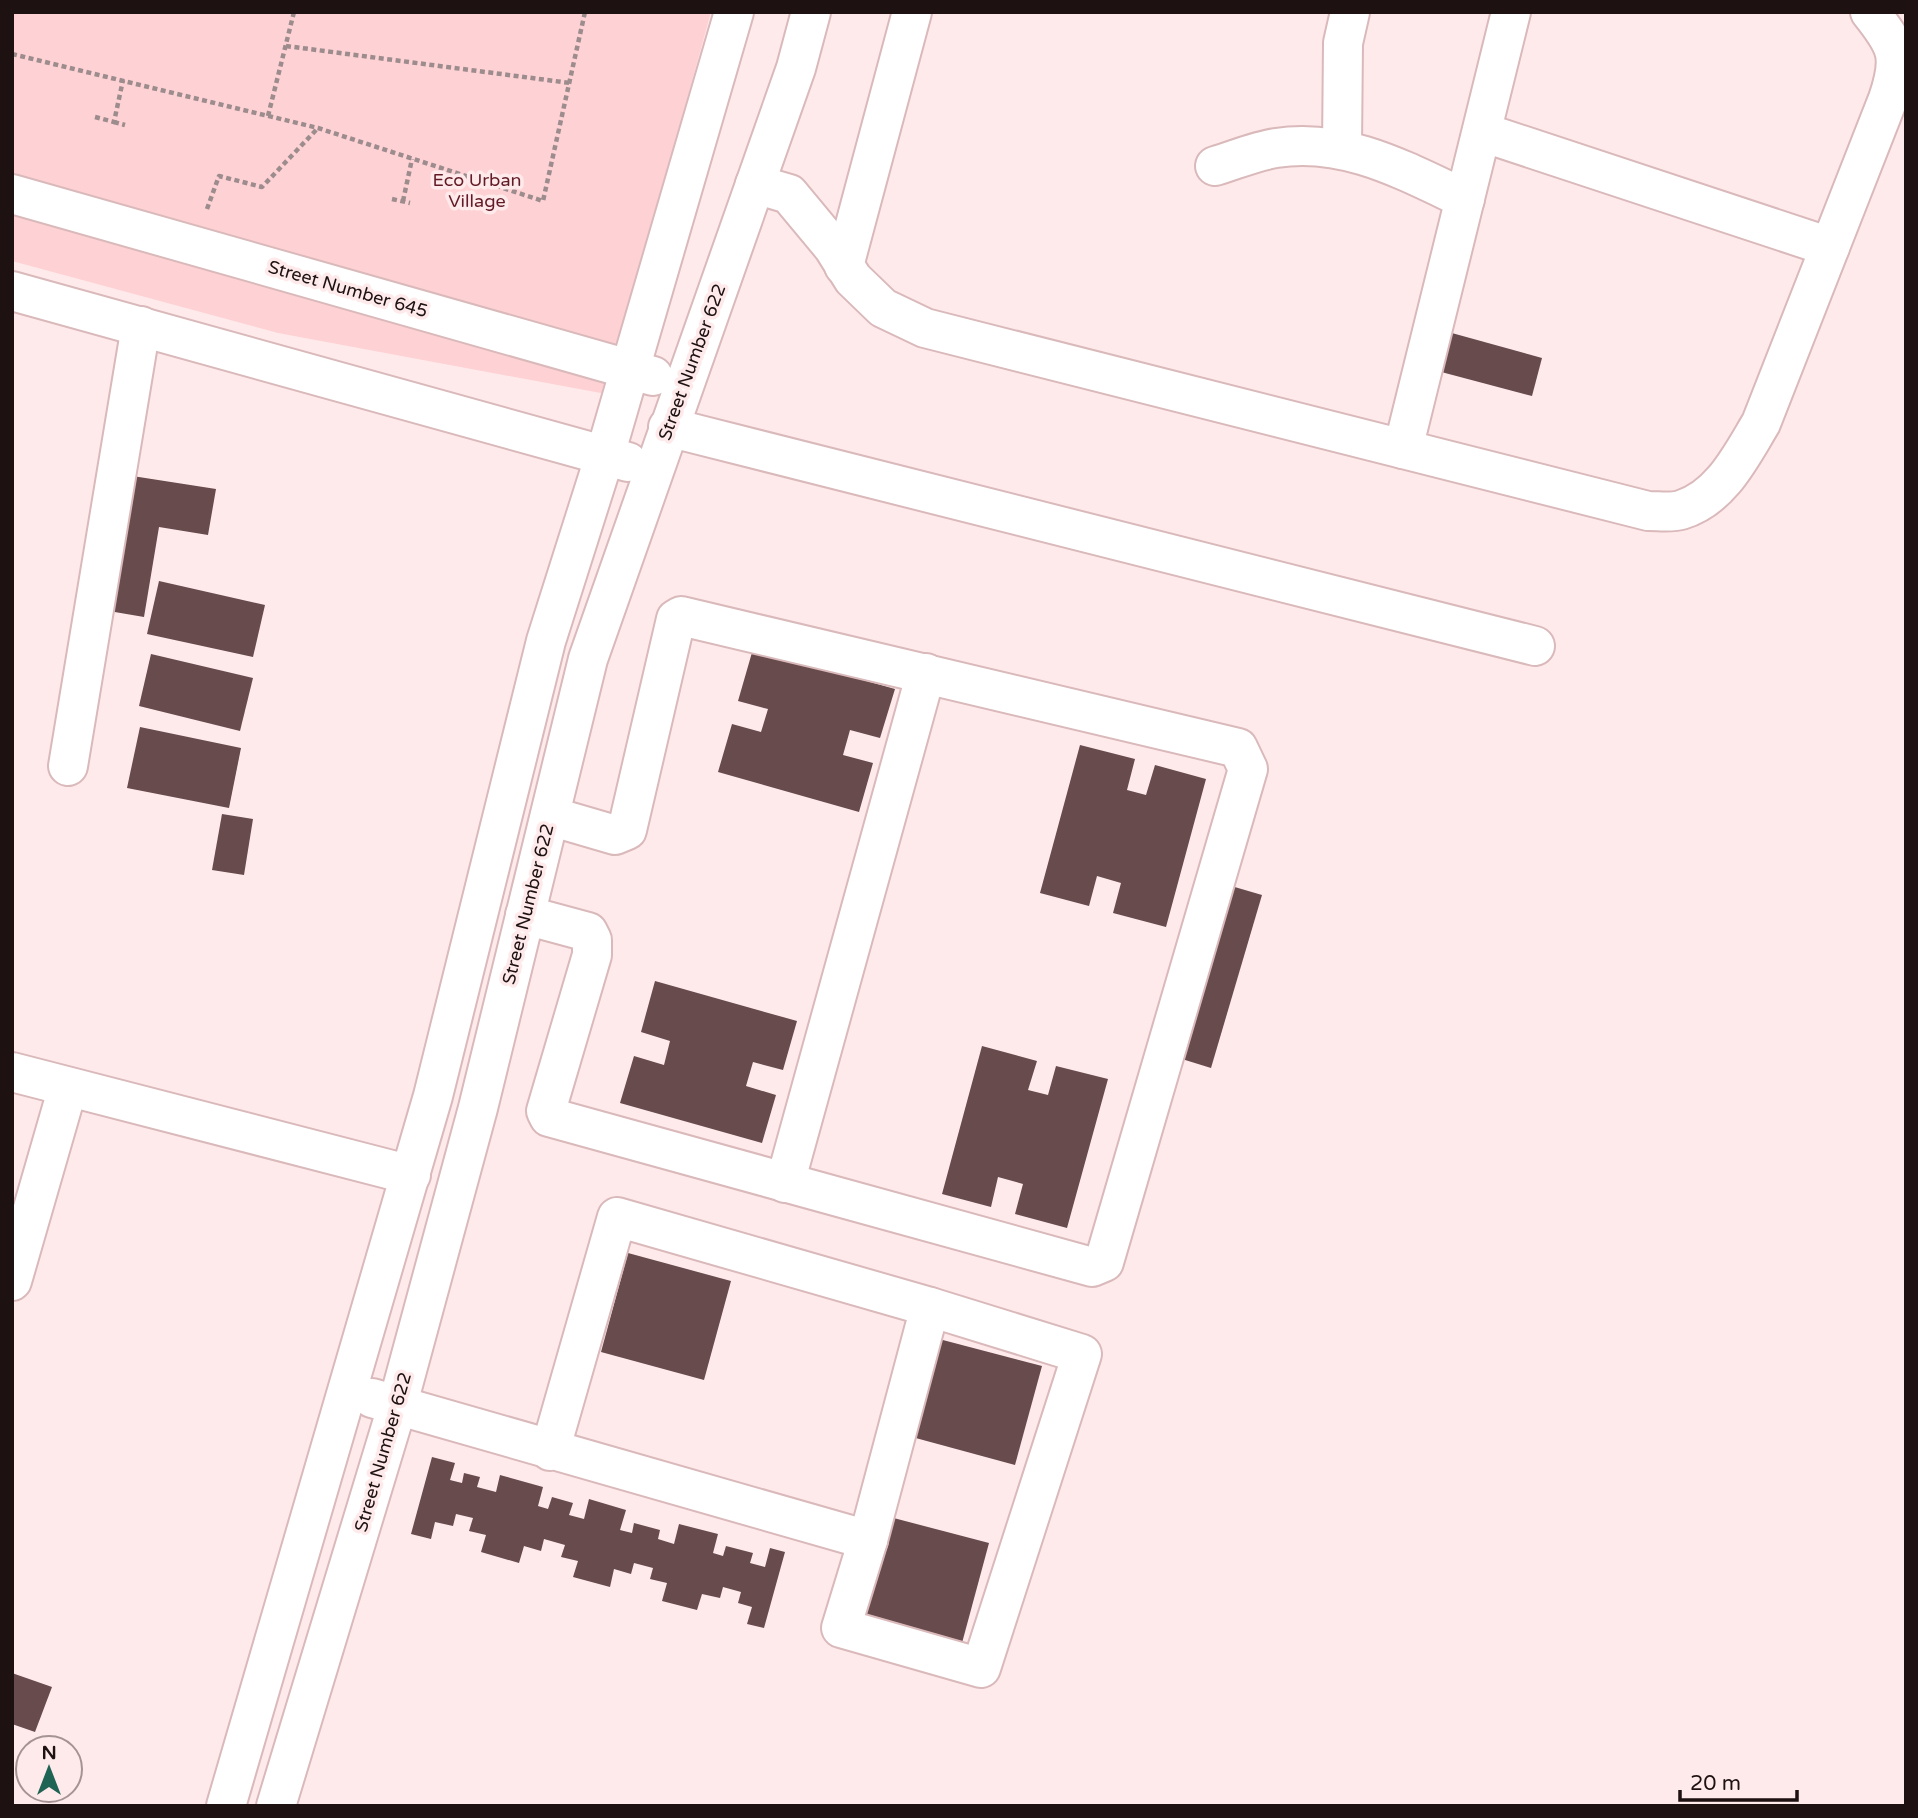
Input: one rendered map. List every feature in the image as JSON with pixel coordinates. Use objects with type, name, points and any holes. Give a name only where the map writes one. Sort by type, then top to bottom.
[{"type":"street","points":[[226,1806],[411,1175],[546,641],[605,455],[734,12]]},
{"type":"street","name":"Street Number 622","points":[[276,1806],[397,1407],[478,1108],[588,659],[796,68],[811,12]]},
{"type":"street","points":[[845,266],[912,12]]},
{"type":"street","points":[[1342,148],[1343,43],[1350,12]]},
{"type":"street","points":[[1403,449],[1511,12]]},
{"type":"street","points":[[755,184],[789,194],[853,279],[883,308],[925,328],[1648,511],[1679,511],[1703,501],[1733,469],[1761,423],[1895,78],[1897,56],[1884,30],[1870,12]]},
{"type":"street","points":[[1482,132],[1830,247]]},
{"type":"street","points":[[1215,166],[1277,148],[1342,148],[1393,165],[1465,199]]},
{"type":"street","name":"Street Number 645","points":[[12,194],[683,385]]},
{"type":"street","points":[[12,291],[653,469]]},
{"type":"street","points":[[68,766],[141,327]]},
{"type":"street","points":[[668,427],[1535,646]]},
{"type":"street","points":[[525,915],[588,932],[592,940],[592,955],[546,1111],[549,1117],[1092,1267],[1104,1262],[1248,769],[1238,748],[681,615],[676,619],[627,830],[615,835],[550,816]]},
{"type":"street","points":[[785,1183],[926,673]]},
{"type":"street","points":[[12,1072],[411,1175]]},
{"type":"street","points":[[12,1281],[68,1087]]},
{"type":"street","points":[[550,1451],[617,1217],[930,1307],[1082,1354],[981,1668],[841,1628],[868,1540],[930,1307]]},
{"type":"street","points":[[347,1390],[397,1407],[550,1451],[664,1479],[868,1540]]},
{"type":"path","points":[[268,116],[294,12]]},
{"type":"path","points":[[12,54],[318,128],[543,201],[584,12]]},
{"type":"path","points":[[286,46],[570,83]]},
{"type":"path","points":[[114,122],[123,80]]},
{"type":"path","points":[[95,117],[125,125]]},
{"type":"path","points":[[195,246],[219,176],[262,187],[318,128]]},
{"type":"path","points":[[403,201],[412,159]]},
{"type":"path","points":[[392,199],[410,203]]},
{"type":"green space","name":"Eco Urban Village","points":[[12,12],[711,12],[606,394],[278,333],[12,261]]},
{"type":"building","points":[[1441,330],[1542,358],[1532,396],[1430,369]]},
{"type":"building","points":[[126,475],[216,489],[208,535],[159,527],[144,617],[103,610]]},
{"type":"building","points":[[159,581],[265,605],[253,657],[147,634]]},
{"type":"building","points":[[753,649],[895,689],[880,738],[850,730],[843,755],[873,763],[859,812],[718,772],[732,724],[761,732],[768,709],[738,701]]},
{"type":"building","points":[[151,654],[253,678],[240,731],[139,706]]},
{"type":"building","points":[[140,727],[241,748],[229,808],[127,788]]},
{"type":"building","points":[[1080,745],[1135,759],[1127,790],[1146,795],[1155,765],[1206,779],[1166,927],[1113,913],[1121,883],[1097,876],[1089,906],[1040,893]]},
{"type":"building","points":[[222,814],[253,819],[244,875],[212,870]]},
{"type":"building","points":[[1221,883],[1262,895],[1211,1068],[1169,1055]]},
{"type":"building","points":[[655,981],[797,1021],[783,1070],[753,1062],[746,1086],[776,1095],[762,1143],[620,1103],[634,1056],[664,1065],[670,1041],[641,1032]]},
{"type":"building","points":[[982,1046],[1037,1061],[1028,1090],[1048,1095],[1056,1066],[1108,1079],[1067,1228],[1015,1214],[1023,1184],[998,1177],[991,1207],[942,1194]]},
{"type":"building","points":[[628,1253],[731,1281],[704,1380],[601,1352]]},
{"type":"building","points":[[939,1339],[1042,1366],[1015,1465],[912,1437]]},
{"type":"building","points":[[432,1457],[455,1463],[450,1480],[462,1483],[464,1473],[480,1477],[477,1487],[496,1492],[500,1475],[543,1487],[538,1506],[548,1509],[552,1497],[573,1503],[569,1515],[584,1519],[589,1499],[626,1510],[620,1530],[632,1533],[634,1523],[660,1530],[658,1539],[674,1544],[679,1524],[718,1534],[713,1553],[723,1556],[726,1546],[753,1553],[750,1563],[765,1567],[770,1548],[785,1552],[764,1628],[747,1624],[752,1607],[738,1603],[741,1592],[723,1587],[720,1598],[702,1594],[697,1610],[662,1601],[667,1583],[650,1579],[653,1568],[634,1563],[631,1574],[614,1569],[610,1587],[573,1577],[578,1561],[561,1557],[565,1545],[544,1539],[541,1551],[524,1546],[519,1563],[481,1552],[486,1535],[469,1531],[473,1518],[456,1514],[453,1526],[435,1522],[431,1539],[411,1534]]},
{"type":"building","points":[[886,1516],[989,1543],[962,1643],[859,1615]]},
{"type":"building","points":[[12,1673],[52,1687],[35,1732],[12,1724]]}]
